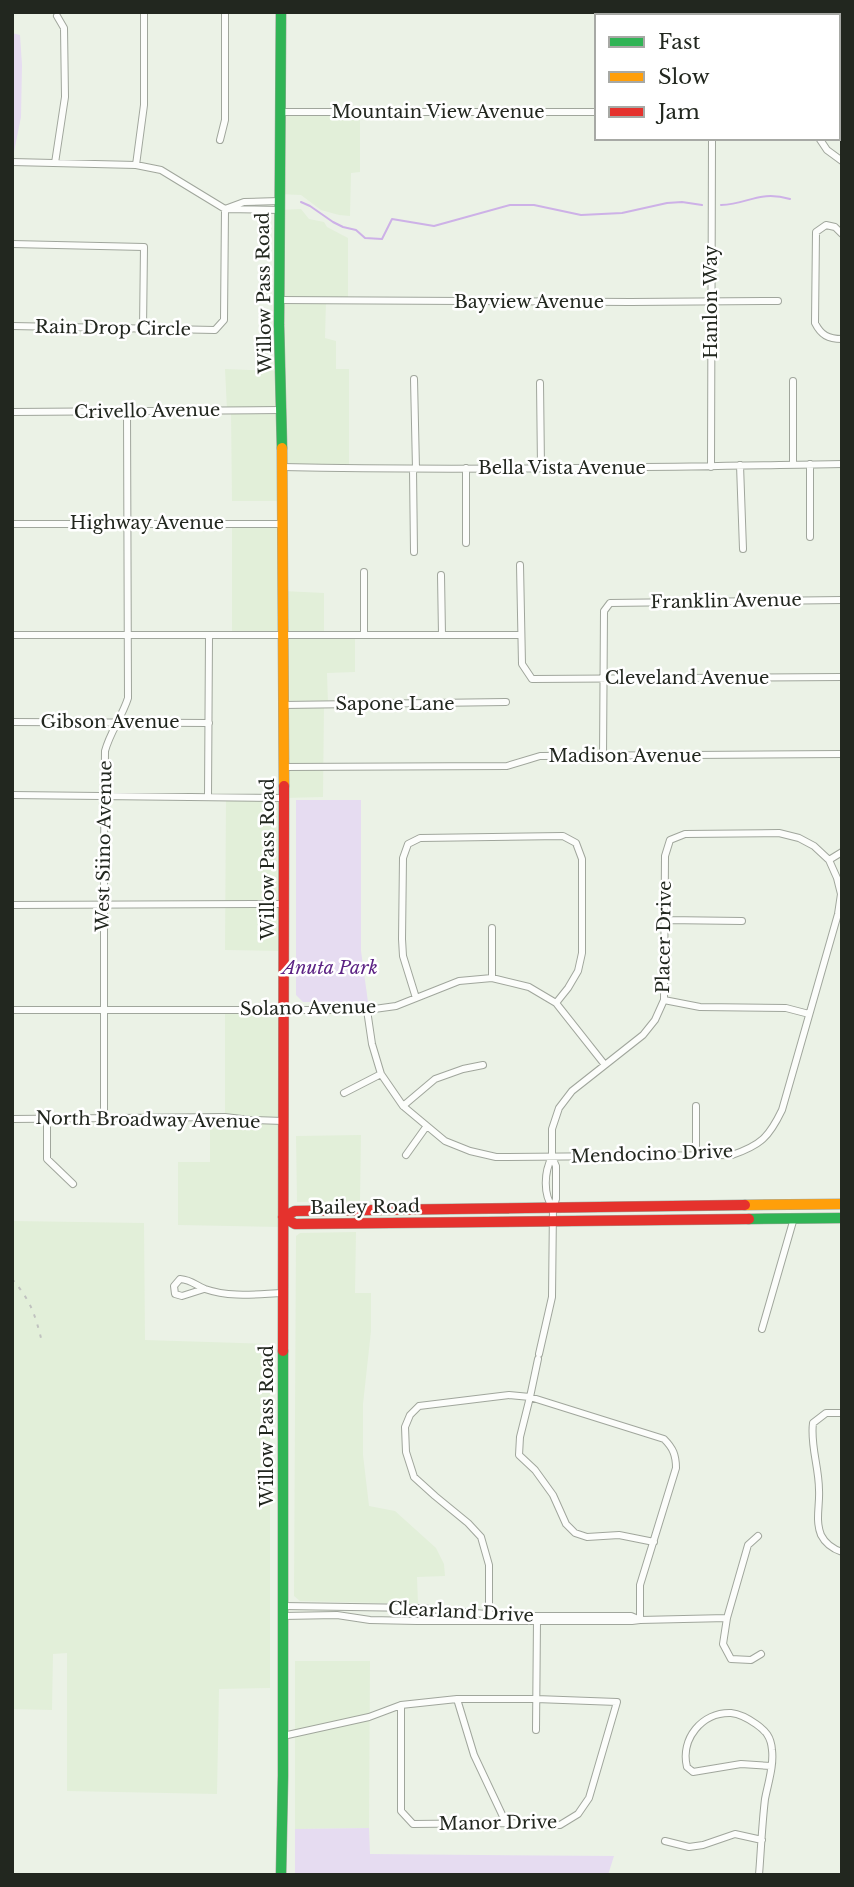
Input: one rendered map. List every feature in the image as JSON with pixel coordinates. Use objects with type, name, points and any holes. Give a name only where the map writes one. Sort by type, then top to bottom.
[{"type":"main road","name":"Willow Pass Road","points":[[281,12],[279,300],[284,798],[281,1875]]},
{"type":"main road","name":"Bailey Road","points":[[283,1217],[295,1211],[842,1204]]},
{"type":"main road","name":"Bailey Road","points":[[283,1217],[295,1224],[842,1217]]},
{"type":"street","points":[[136,165],[144,105],[144,12]]},
{"type":"street","points":[[220,140],[225,120],[225,12]]},
{"type":"street","points":[[55,163],[65,97],[64,28],[57,16]]},
{"type":"street","name":"Mountain View Avenue","points":[[280,112],[595,113]]},
{"type":"street","name":"Hanlon Way","points":[[711,467],[712,140]]},
{"type":"street","points":[[820,140],[827,150],[842,161]]},
{"type":"street","points":[[12,162],[136,165],[160,170],[225,209],[244,202],[279,205]]},
{"type":"street","name":"Rain Drop Circle","points":[[12,326],[215,330],[224,320],[225,209]]},
{"type":"street","points":[[842,234],[835,227],[826,225],[816,232],[815,323],[819,331],[830,339],[842,339]]},
{"type":"street","points":[[12,244],[144,247],[144,329]]},
{"type":"street","name":"Bayview Avenue","points":[[279,300],[778,301]]},
{"type":"street","points":[[414,379],[414,552]]},
{"type":"street","points":[[793,381],[793,464]]},
{"type":"street","points":[[540,383],[541,467]]},
{"type":"street","name":"Crivello Avenue","points":[[12,412],[282,410]]},
{"type":"street","name":"West Siino Avenue","points":[[104,1117],[105,751],[109,736],[128,698],[127,412]]},
{"type":"street","points":[[810,464],[810,537]]},
{"type":"street","name":"Bella Vista Avenue","points":[[282,467],[414,469],[842,464]]},
{"type":"street","points":[[740,466],[743,549]]},
{"type":"street","points":[[466,468],[466,543]]},
{"type":"street","name":"Highway Avenue","points":[[12,524],[282,524]]},
{"type":"street","points":[[12,635],[520,635],[520,565]]},
{"type":"street","points":[[364,572],[364,635]]},
{"type":"street","points":[[441,575],[442,635]]},
{"type":"street","name":"Franklin Avenue","points":[[603,678],[604,611],[610,603],[842,600]]},
{"type":"street","name":"Cleveland Avenue","points":[[520,635],[522,664],[532,678],[842,677]]},
{"type":"street","points":[[208,797],[209,636]]},
{"type":"street","points":[[603,678],[603,757]]},
{"type":"street","name":"Sapone Lane","points":[[283,705],[506,702]]},
{"type":"street","name":"Gibson Avenue","points":[[12,722],[209,723]]},
{"type":"street","name":"Madison Avenue","points":[[283,767],[507,766],[540,756],[842,754]]},
{"type":"street","points":[[12,795],[284,798]]},
{"type":"street","name":"Placer Drive","points":[[654,1542],[619,1535],[587,1537],[575,1533],[566,1524],[553,1495],[535,1470],[519,1455],[520,1437],[552,1297],[553,1208],[547,1199],[547,1167],[552,1157],[552,1129],[559,1108],[572,1091],[643,1035],[655,1020],[664,1000],[665,856],[670,840],[685,834],[779,833],[799,838],[814,846],[829,860]]},
{"type":"street","points":[[416,998],[403,956],[402,939],[403,858],[408,844],[420,838],[563,835],[576,843],[582,859],[582,953],[578,971],[556,1003]]},
{"type":"street","points":[[829,860],[842,852]]},
{"type":"street","name":"Mendocino Drive","points":[[367,1010],[372,1044],[381,1074],[403,1106],[445,1141],[470,1151],[496,1157],[732,1155],[761,1141],[772,1131],[782,1110],[838,914],[841,894],[829,860]]},
{"type":"street","points":[[12,905],[283,904]]},
{"type":"street","points":[[665,920],[742,921]]},
{"type":"street","points":[[492,928],[492,978]]},
{"type":"street","name":"Solano Avenue","points":[[12,1010],[367,1010],[396,1006],[459,981],[492,978],[529,987],[556,1003],[605,1065]]},
{"type":"street","points":[[664,1000],[700,1007],[786,1008],[809,1014]]},
{"type":"street","points":[[403,1106],[435,1079],[483,1065]]},
{"type":"street","points":[[344,1093],[381,1074]]},
{"type":"street","points":[[696,1107],[696,1155]]},
{"type":"street","name":"North Broadway Avenue","points":[[12,1119],[225,1117],[283,1121]]},
{"type":"street","points":[[47,1119],[47,1159],[73,1184]]},
{"type":"street","points":[[405,1155],[426,1127]]},
{"type":"street","points":[[762,1329],[794,1218]]},
{"type":"street","points":[[204,1289],[239,1296],[283,1293]]},
{"type":"street","points":[[489,1617],[489,1565],[481,1537],[414,1477],[406,1452],[405,1427],[410,1415],[419,1406],[509,1395],[530,1397],[664,1439],[676,1457],[676,1468],[640,1586],[640,1619]]},
{"type":"street","points":[[842,1413],[826,1413],[813,1423],[811,1436],[816,1456],[818,1521],[822,1537],[833,1549],[842,1552]]},
{"type":"street","points":[[758,1536],[748,1545],[727,1618],[723,1644],[732,1659],[751,1660],[761,1654]]},
{"type":"street","name":"Clearland Drive","points":[[283,1611],[418,1608],[489,1617]]},
{"type":"street","name":"Clearland Drive","points":[[283,1611],[370,1620],[631,1616],[640,1619],[727,1618]]},
{"type":"street","points":[[536,1730],[537,1619]]},
{"type":"street","points":[[457,1699],[474,1755],[506,1823]]},
{"type":"street","name":"Manor Drive","points":[[283,1736],[369,1717],[401,1704],[457,1699],[617,1702],[589,1798],[578,1814],[560,1825],[413,1824],[401,1811],[401,1704]]},
{"type":"street","points":[[759,1875],[771,1766],[772,1750],[768,1732],[749,1719],[733,1713],[715,1715],[697,1726],[684,1756],[687,1767],[693,1772],[741,1764],[771,1766]]},
{"type":"street","points":[[665,1841],[689,1847],[735,1835],[762,1840]]},
{"type":"shaded area","points":[[280,112],[360,113],[360,172],[351,173],[350,216],[321,210],[301,195],[279,194]]},
{"type":"shaded area","points":[[301,209],[309,219],[324,222],[327,227],[348,238],[348,301],[326,301],[325,338],[336,341],[336,369],[349,369],[349,468],[282,467],[282,501],[232,501],[231,411],[227,410],[225,369],[280,371],[279,210]]},
{"type":"shaded area","points":[[232,523],[282,524],[283,591],[324,593],[324,635],[355,635],[355,672],[327,673],[323,797],[284,798],[283,951],[225,950],[226,798],[283,798],[283,637],[232,635]]},
{"type":"shaded area","points":[[283,1009],[283,1227],[178,1225],[178,1162],[210,1162],[210,1117],[225,1117],[225,1010]]},
{"type":"shaded area","points":[[361,1135],[360,1201],[297,1202],[296,1136]]},
{"type":"shaded area","points":[[12,1221],[144,1223],[145,1340],[270,1344],[270,1688],[219,1689],[217,1794],[67,1791],[67,1653],[53,1654],[52,1710],[12,1709]]},
{"type":"shaded area","points":[[356,1232],[355,1293],[371,1293],[371,1331],[363,1404],[363,1455],[369,1506],[395,1511],[436,1548],[444,1564],[445,1576],[417,1577],[418,1604],[300,1601],[294,1596],[296,1236],[300,1233]]},
{"type":"shaded area","points":[[295,1661],[370,1661],[369,1828],[295,1829]]},
{"type":"green space","points":[[12,33],[20,35],[22,65],[21,117],[12,162]]},
{"type":"green space","name":"Anuta Park","points":[[296,800],[361,800],[361,951],[368,1002],[303,1002],[296,995]]},
{"type":"green space","points":[[369,1828],[370,1854],[614,1856],[608,1875],[295,1875],[295,1829]]},
{"type":"waterway","points":[[721,205],[770,196],[790,199]]},
{"type":"waterway","points":[[301,202],[333,222],[356,230],[365,238],[382,239],[392,219],[434,226],[510,205],[534,205],[581,215],[622,213],[667,203],[702,205]]},
{"type":"railway","points":[[12,1279],[32,1308],[42,1342]]},
{"type":"traffic: fast","points":[[281,12],[279,325],[282,448]]},
{"type":"traffic: fast","points":[[749,1219],[842,1218]]},
{"type":"traffic: fast","points":[[281,1875],[283,1351]]},
{"type":"traffic: slow","points":[[282,448],[284,786]]},
{"type":"traffic: slow","points":[[745,1205],[842,1204]]},
{"type":"traffic: jam","points":[[283,1351],[284,786]]},
{"type":"traffic: jam","points":[[283,1217],[295,1211],[745,1205]]},
{"type":"traffic: jam","points":[[283,1217],[295,1224],[749,1219]]}]
